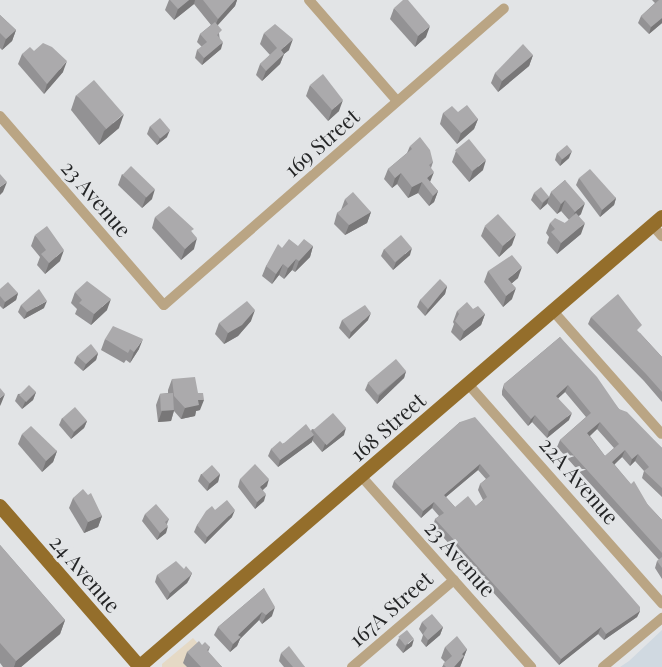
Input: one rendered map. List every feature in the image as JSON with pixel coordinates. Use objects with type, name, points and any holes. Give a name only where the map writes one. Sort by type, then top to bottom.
[{"type":"main road","name":"168 Street","points":[[140,667],[657,221]]},
{"type":"main road","name":"24 Avenue","points":[[0,506],[140,667]]},
{"type":"street","points":[[309,0],[397,101]]},
{"type":"street","name":"169 Street","points":[[164,305],[504,8]]},
{"type":"street","name":"23 Avenue","points":[[0,116],[164,305]]},
{"type":"street","points":[[657,221],[662,236]]},
{"type":"street","points":[[553,311],[662,434]]},
{"type":"street","name":"22A Avenue","points":[[468,384],[662,603]]},
{"type":"street","name":"23 Avenue","points":[[361,476],[531,667]]},
{"type":"street","name":"167A Street","points":[[352,667],[454,580]]},
{"type":"street","points":[[603,667],[662,618]]},
{"type":"shaded area","points":[[662,630],[662,667],[620,667],[629,661]]},
{"type":"shaded area","points":[[193,638],[219,667],[162,667],[162,664]]},
{"type":"building","points":[[170,0],[189,0],[178,9]]},
{"type":"building","points":[[203,0],[235,0],[218,19]]},
{"type":"building","points":[[403,0],[408,0],[430,26],[418,36],[394,8]]},
{"type":"building","points":[[659,0],[662,0],[662,18],[651,27],[641,16]]},
{"type":"building","points":[[0,15],[16,30],[6,39],[0,33]]},
{"type":"building","points":[[215,22],[222,30],[217,35],[223,42],[204,58],[197,50],[207,42],[200,34]]},
{"type":"building","points":[[275,24],[293,39],[281,50],[284,54],[266,71],[260,64],[277,48],[264,33]]},
{"type":"building","points":[[43,43],[52,47],[67,61],[47,84],[22,54],[30,47],[34,51]]},
{"type":"building","points":[[523,44],[533,55],[502,81],[495,73]]},
{"type":"building","points":[[323,74],[343,100],[332,110],[310,85]]},
{"type":"building","points":[[94,80],[124,114],[106,129],[77,95]]},
{"type":"building","points":[[467,105],[478,119],[461,133],[443,113],[452,106],[458,112]]},
{"type":"building","points":[[160,118],[170,130],[160,139],[150,126]]},
{"type":"building","points":[[420,137],[430,150],[433,162],[429,165],[434,172],[427,178],[438,191],[433,196],[422,182],[412,187],[401,173],[395,178],[388,169],[412,149],[410,146]]},
{"type":"building","points":[[469,139],[486,160],[472,171],[455,150]]},
{"type":"building","points":[[567,145],[572,151],[562,159],[557,153]]},
{"type":"building","points":[[131,166],[155,189],[146,198],[123,175]]},
{"type":"building","points":[[590,169],[616,198],[602,210],[579,178]]},
{"type":"building","points":[[0,174],[7,182],[0,187]]},
{"type":"building","points":[[565,180],[585,203],[575,212],[565,200],[561,204],[551,192]]},
{"type":"building","points":[[541,187],[549,197],[542,203],[534,193]]},
{"type":"building","points":[[353,192],[371,212],[349,225],[337,213],[348,204],[345,199]]},
{"type":"building","points":[[169,206],[194,229],[191,231],[197,238],[185,249],[155,217]]},
{"type":"building","points":[[576,213],[585,223],[561,243],[551,232],[555,229],[550,223],[555,218],[565,223]]},
{"type":"building","points":[[498,214],[516,234],[503,246],[485,226]]},
{"type":"building","points":[[47,226],[64,250],[49,263],[41,254],[46,250],[35,235]]},
{"type":"building","points":[[401,235],[412,248],[395,262],[384,249]]},
{"type":"building","points":[[289,239],[298,246],[304,239],[313,246],[299,261],[296,259],[288,268],[283,264],[276,274],[266,266],[278,244],[282,248]]},
{"type":"building","points":[[512,255],[522,267],[508,279],[516,288],[506,296],[488,271]]},
{"type":"building","points":[[440,279],[447,286],[428,309],[420,300]]},
{"type":"building","points":[[87,281],[111,299],[94,314],[79,303],[82,300],[75,292]]},
{"type":"building","points":[[8,282],[18,293],[5,302],[0,296],[0,289]]},
{"type":"building","points":[[39,289],[47,301],[27,312],[21,305]]},
{"type":"building","points":[[618,294],[642,325],[637,330],[662,357],[662,392],[591,317]]},
{"type":"building","points":[[247,301],[255,310],[242,325],[228,333],[219,323]]},
{"type":"building","points":[[467,302],[473,309],[478,306],[485,314],[464,331],[455,321],[459,314],[457,311]]},
{"type":"building","points":[[365,305],[371,313],[351,332],[342,320]]},
{"type":"building","points":[[113,326],[143,339],[134,352],[130,349],[128,353],[105,339]]},
{"type":"building","points":[[560,337],[597,377],[619,409],[627,412],[662,448],[662,488],[644,471],[649,467],[638,454],[632,459],[625,450],[612,462],[631,484],[634,481],[648,505],[662,520],[662,553],[560,440],[591,413],[568,385],[556,396],[572,413],[549,431],[535,415],[531,419],[504,388],[504,384]],"holes":[[[600,422],[619,444],[605,456],[587,433]]]},
{"type":"building","points":[[91,344],[98,353],[86,364],[77,356]]},
{"type":"building","points":[[396,359],[406,371],[378,395],[368,383]]},
{"type":"building","points":[[195,377],[198,393],[203,393],[204,400],[198,400],[199,405],[185,408],[174,396],[172,379]]},
{"type":"building","points":[[29,385],[36,392],[26,402],[19,395]]},
{"type":"building","points":[[0,388],[5,394],[0,398]]},
{"type":"building","points":[[173,393],[174,410],[161,411],[160,394]]},
{"type":"building","points":[[75,407],[87,421],[74,432],[62,418]]},
{"type":"building","points":[[333,413],[346,428],[326,445],[313,430]]},
{"type":"building","points":[[475,417],[640,607],[640,611],[606,634],[601,627],[561,659],[435,519],[444,513],[434,502],[423,511],[394,481],[460,422]],"holes":[[[480,464],[490,476],[480,484],[487,497],[476,506],[468,496],[455,507],[444,495]]]},
{"type":"building","points":[[306,424],[314,435],[280,460],[271,449],[280,441],[283,444]]},
{"type":"building","points":[[31,426],[57,451],[46,461],[22,434]]},
{"type":"building","points":[[255,464],[269,479],[260,487],[266,494],[257,502],[240,479]]},
{"type":"building","points":[[212,465],[220,474],[210,483],[202,474]]},
{"type":"building","points":[[83,489],[88,495],[91,493],[102,516],[88,522],[73,498]]},
{"type":"building","points":[[227,500],[235,510],[207,537],[197,525],[212,506],[215,510]]},
{"type":"building","points":[[156,504],[169,519],[165,522],[168,526],[160,533],[145,514]]},
{"type":"building","points":[[0,545],[65,620],[16,661],[0,643]]},
{"type":"building","points":[[662,557],[662,568],[657,561]]},
{"type":"building","points":[[176,561],[184,569],[186,566],[192,573],[170,593],[157,575]]},
{"type":"building","points":[[264,588],[275,607],[266,615],[262,612],[238,635],[241,637],[233,644],[218,627]]},
{"type":"building","points":[[432,614],[443,627],[428,640],[423,634],[427,628],[422,622]]},
{"type":"building","points":[[407,630],[414,639],[405,645],[398,637]]},
{"type":"building","points":[[457,636],[467,649],[454,667],[446,667],[443,664],[452,656],[445,647]]},
{"type":"building","points":[[199,641],[202,645],[205,642],[210,647],[207,650],[222,667],[201,667],[187,652]]},
{"type":"building","points":[[289,646],[305,667],[293,667],[281,653]]}]
